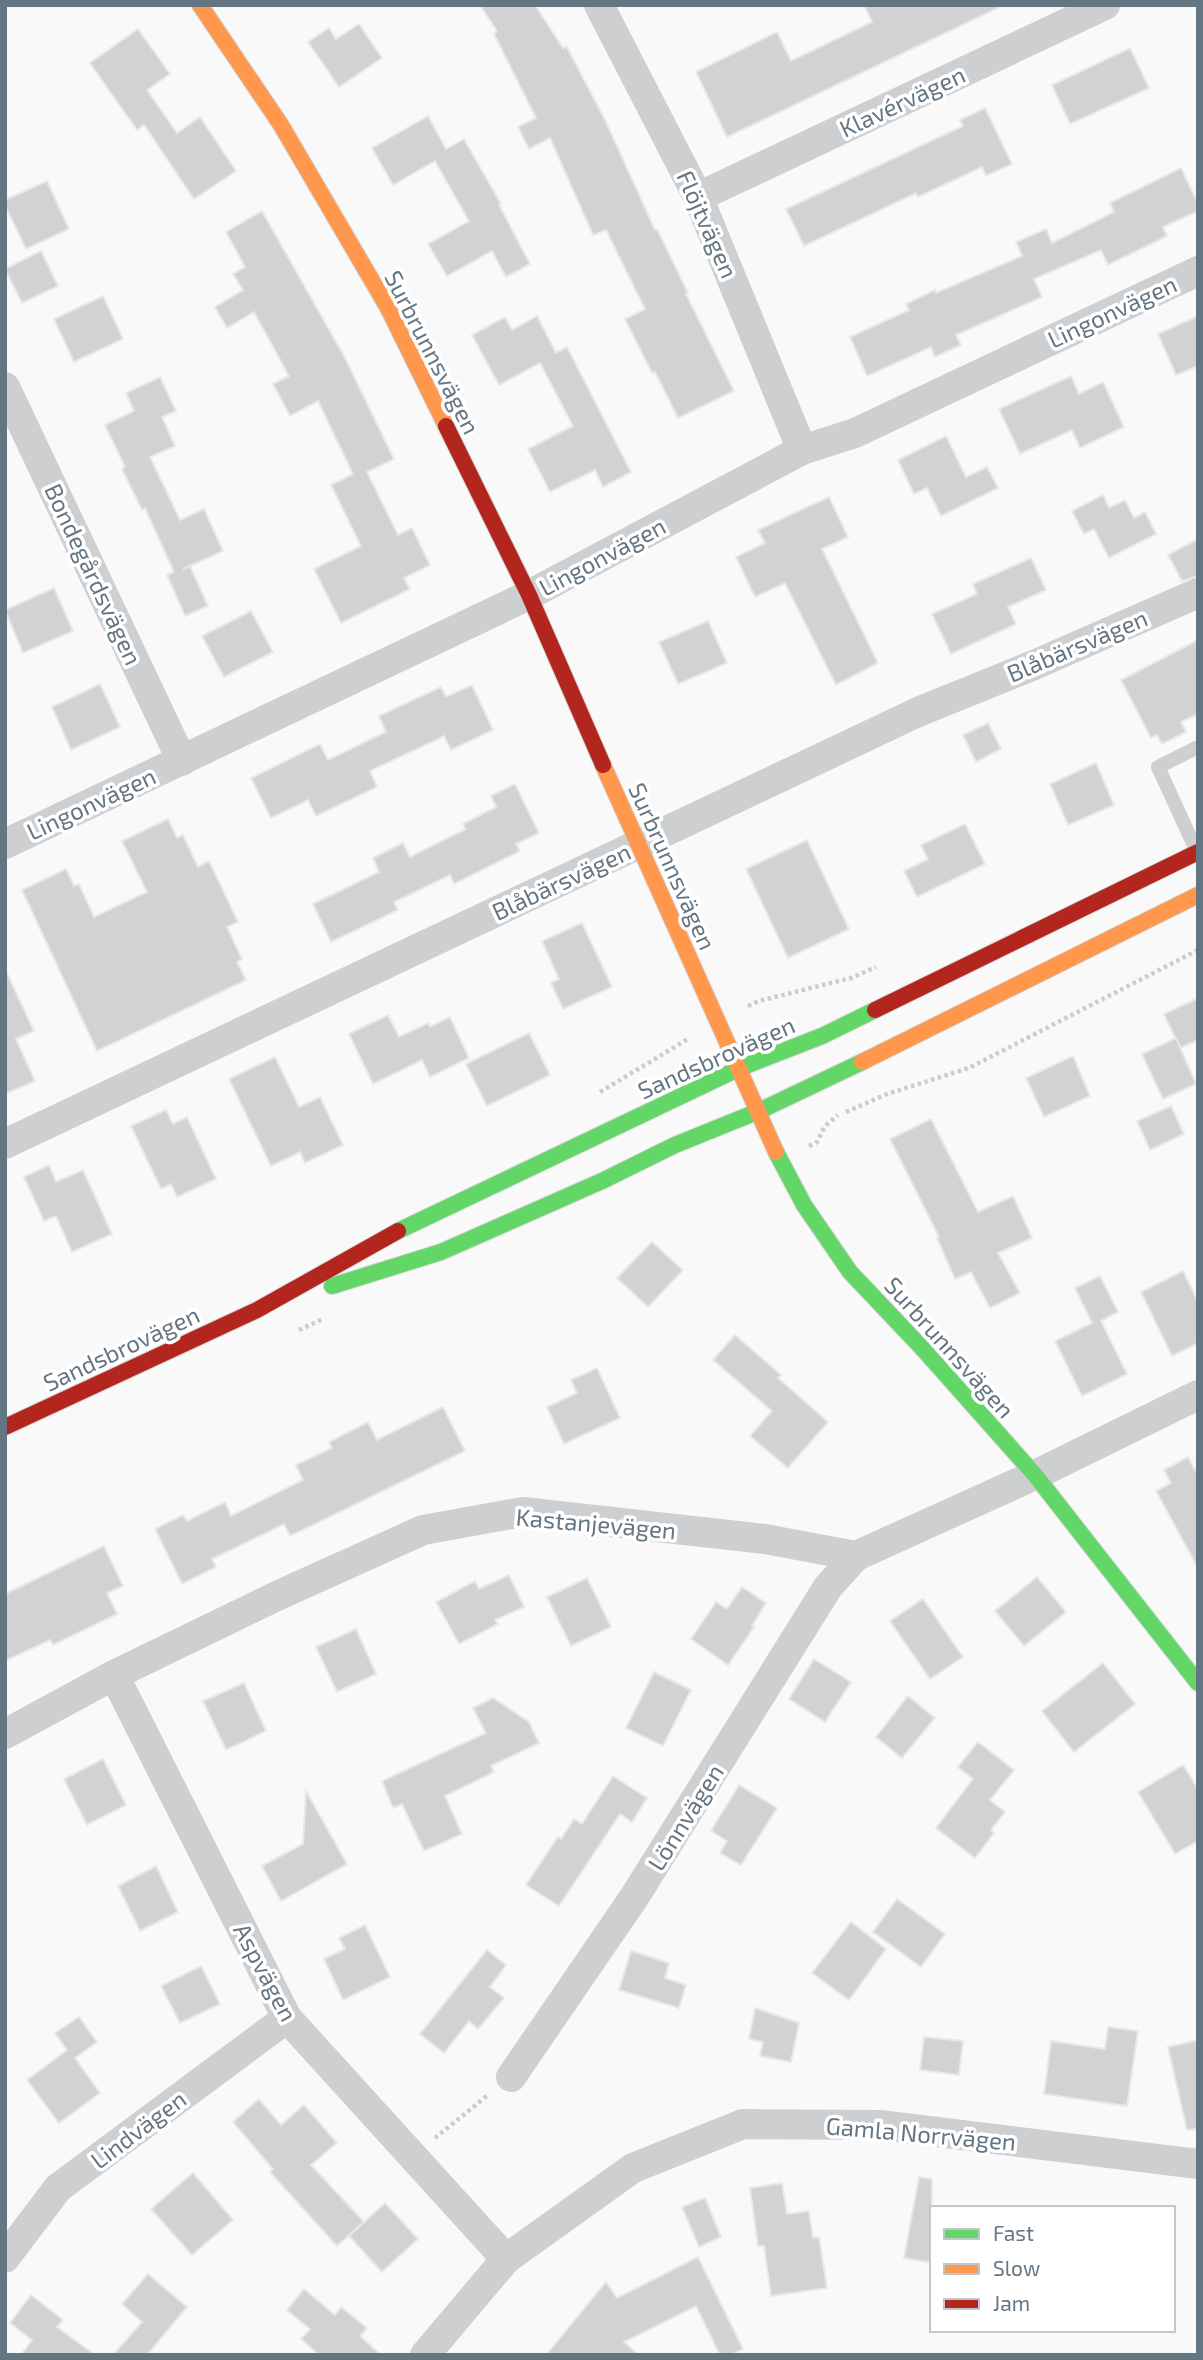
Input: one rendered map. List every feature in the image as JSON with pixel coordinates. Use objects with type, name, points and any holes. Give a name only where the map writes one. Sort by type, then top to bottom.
[{"type":"main road","name":"Surbrunnsvägen","points":[[200,5],[281,125],[388,308],[529,595],[637,845],[779,1159],[804,1205],[850,1272],[923,1349],[1034,1475],[1198,1683]]},
{"type":"main road","name":"Sandsbrovägen","points":[[5,1427],[257,1310],[419,1219],[740,1068],[822,1036],[1197,852]]},
{"type":"main road","name":"Sandsbrovägen","points":[[257,1310],[441,1252],[602,1181],[675,1145],[759,1111],[878,1054],[1198,895]]},
{"type":"street","name":"Flöjtvägen","points":[[599,5],[698,197],[802,450]]},
{"type":"street","name":"Klavérvägen","points":[[698,197],[1105,5]]},
{"type":"street","name":"Lingonvägen","points":[[5,844],[529,595],[802,450],[855,433],[1198,271]]},
{"type":"street","name":"Bondegårdsvägen","points":[[5,387],[182,761]]},
{"type":"street","name":"Blåbärsvägen","points":[[5,1144],[918,712],[1034,665],[1198,593]]},
{"type":"street","points":[[856,1556],[1034,1475],[1198,1395]]},
{"type":"street","name":"Kastanjevägen","points":[[5,1734],[114,1675],[279,1595],[423,1530],[523,1512],[765,1539],[856,1556]]},
{"type":"street","name":"Lönnvägen","points":[[511,2077],[635,1896],[828,1587],[856,1556]]},
{"type":"street","name":"Aspvägen","points":[[114,1675],[287,2018],[506,2259]]},
{"type":"street","name":"Lindvägen","points":[[5,2258],[58,2188],[287,2018]]},
{"type":"street","name":"Gamla Norrvägen","points":[[429,2353],[506,2259],[633,2168],[743,2124],[880,2124],[1198,2164]]},
{"type":"lane","points":[[1197,852],[1158,767],[1198,747]]},
{"type":"path","points":[[412,2156],[511,2077]]},
{"type":"building","points":[[480,5],[535,5],[563,48],[567,47],[606,122],[655,230],[657,229],[734,391],[678,418],[625,319],[645,309],[606,230],[593,235],[550,138],[529,149],[518,127],[536,118],[494,34],[497,31]]},
{"type":"building","points":[[864,5],[1004,5],[727,137],[696,72],[777,32],[791,61],[872,22]]},
{"type":"building","points":[[359,24],[382,58],[339,87],[308,42],[329,28],[336,39]]},
{"type":"building","points":[[138,29],[170,74],[147,90],[177,133],[200,117],[236,171],[194,199],[144,125],[137,130],[90,63]]},
{"type":"building","points":[[1130,48],[1149,88],[1070,124],[1052,85]]},
{"type":"building","points":[[985,108],[1012,164],[986,176],[982,167],[918,197],[916,193],[804,246],[786,209],[963,126],[960,120]]},
{"type":"building","points":[[428,116],[446,149],[464,139],[501,204],[499,205],[530,264],[506,277],[492,251],[447,276],[428,244],[469,221],[435,161],[393,185],[372,148]]},
{"type":"building","points":[[1181,168],[1198,204],[1198,211],[1163,227],[1167,236],[1108,265],[1101,250],[1034,279],[1042,297],[956,335],[961,345],[935,357],[931,347],[867,376],[850,337],[909,310],[906,304],[935,290],[936,293],[1022,256],[1016,242],[1046,229],[1052,243],[1114,212],[1110,203]]},
{"type":"building","points":[[47,181],[69,229],[26,249],[5,200]]},
{"type":"building","points":[[262,211],[345,358],[394,459],[367,472],[398,535],[412,528],[430,565],[404,578],[410,589],[341,623],[314,569],[361,546],[331,485],[353,474],[318,401],[290,416],[273,384],[289,376],[254,312],[227,328],[215,307],[243,290],[233,274],[245,267],[226,232]]},
{"type":"building","points":[[41,251],[58,286],[22,303],[5,269]]},
{"type":"building","points":[[103,296],[123,339],[74,362],[54,319]]},
{"type":"building","points":[[537,316],[556,353],[567,347],[631,472],[603,487],[595,470],[550,492],[528,449],[573,426],[540,363],[499,385],[472,335],[505,317],[512,330]]},
{"type":"building","points":[[1198,316],[1198,366],[1176,375],[1158,334]]},
{"type":"building","points":[[1071,376],[1079,394],[1103,382],[1124,427],[1080,448],[1072,430],[1020,454],[999,409]]},
{"type":"building","points":[[160,377],[176,411],[162,417],[175,446],[150,457],[180,520],[204,509],[223,551],[183,569],[190,566],[208,606],[185,616],[167,575],[174,572],[145,508],[142,510],[122,469],[125,467],[105,425],[134,411],[126,393]]},
{"type":"building","points":[[946,436],[966,477],[987,467],[998,488],[941,516],[927,488],[914,494],[898,460]]},
{"type":"building","points":[[1103,495],[1109,508],[1125,500],[1134,518],[1145,512],[1156,534],[1109,558],[1094,529],[1084,534],[1072,511]]},
{"type":"building","points":[[829,497],[848,537],[822,549],[878,663],[836,685],[785,583],[755,597],[736,557],[765,543],[758,530]]},
{"type":"building","points":[[1198,539],[1198,576],[1182,581],[1168,555]]},
{"type":"building","points":[[1031,558],[1046,590],[1008,607],[1016,624],[951,654],[932,614],[977,594],[973,584]]},
{"type":"building","points":[[54,588],[73,631],[23,653],[5,610]]},
{"type":"building","points":[[251,611],[273,652],[224,677],[202,636]]},
{"type":"building","points":[[708,621],[727,663],[678,684],[659,642]]},
{"type":"building","points":[[1198,640],[1198,714],[1181,722],[1186,732],[1162,744],[1157,735],[1151,738],[1121,680]]},
{"type":"building","points":[[100,684],[120,727],[71,750],[52,707]]},
{"type":"building","points":[[472,685],[493,730],[451,750],[444,736],[370,771],[377,787],[316,816],[308,800],[271,818],[251,778],[320,744],[328,760],[386,732],[379,716],[441,687],[446,697]]},
{"type":"building","points":[[988,723],[1001,749],[976,762],[963,735]]},
{"type":"building","points":[[1096,763],[1114,805],[1068,825],[1050,784]]},
{"type":"building","points":[[515,784],[539,833],[516,844],[520,851],[454,884],[450,875],[394,902],[398,910],[331,942],[313,904],[379,872],[373,858],[403,843],[410,857],[466,829],[463,824],[496,807],[491,796]]},
{"type":"building","points":[[168,819],[177,838],[183,835],[198,867],[209,861],[238,922],[227,927],[242,959],[237,962],[246,980],[97,1051],[22,890],[66,869],[74,886],[79,884],[94,917],[147,892],[122,841]]},
{"type":"building","points":[[965,824],[985,864],[917,897],[904,871],[928,859],[921,845]]},
{"type":"building","points":[[807,840],[849,929],[788,958],[746,869]]},
{"type":"building","points":[[582,923],[612,987],[563,1009],[551,983],[559,979],[542,941]]},
{"type":"building","points":[[5,969],[34,1031],[16,1039],[35,1081],[5,1094]]},
{"type":"building","points":[[1198,998],[1198,1040],[1180,1048],[1164,1014]]},
{"type":"building","points":[[388,1015],[399,1037],[428,1023],[430,1027],[450,1017],[469,1058],[430,1077],[422,1060],[373,1084],[349,1034]]},
{"type":"building","points":[[529,1033],[550,1075],[487,1106],[466,1064]]},
{"type":"building","points":[[1176,1038],[1196,1084],[1163,1099],[1142,1054]]},
{"type":"building","points":[[1073,1056],[1090,1096],[1044,1117],[1026,1078]]},
{"type":"building","points":[[275,1057],[299,1107],[320,1097],[343,1145],[305,1163],[300,1152],[271,1166],[229,1079]]},
{"type":"building","points":[[1171,1106],[1184,1134],[1150,1150],[1137,1121]]},
{"type":"building","points":[[166,1110],[173,1124],[187,1117],[216,1179],[177,1197],[171,1184],[161,1189],[131,1126]]},
{"type":"building","points":[[931,1119],[978,1212],[1013,1196],[1032,1238],[998,1253],[1020,1293],[990,1308],[971,1272],[955,1279],[937,1238],[939,1237],[890,1139]]},
{"type":"building","points":[[49,1165],[56,1182],[83,1170],[112,1234],[72,1252],[56,1216],[44,1221],[24,1177]]},
{"type":"building","points":[[652,1242],[683,1270],[648,1307],[617,1278]]},
{"type":"building","points":[[1183,1271],[1198,1302],[1198,1343],[1172,1356],[1141,1292]]},
{"type":"building","points":[[1100,1276],[1118,1312],[1101,1321],[1127,1374],[1082,1396],[1055,1341],[1092,1323],[1075,1288]]},
{"type":"building","points":[[735,1335],[781,1375],[778,1378],[828,1422],[788,1468],[750,1436],[772,1411],[713,1360]]},
{"type":"building","points":[[597,1368],[620,1418],[564,1444],[547,1407],[577,1393],[571,1380]]},
{"type":"building","points":[[443,1407],[465,1451],[290,1536],[284,1524],[212,1559],[216,1567],[182,1584],[155,1529],[183,1515],[187,1521],[225,1502],[231,1516],[303,1480],[296,1465],[332,1448],[329,1442],[368,1422],[377,1440]]},
{"type":"building","points":[[1188,1457],[1195,1470],[1198,1468],[1198,1568],[1156,1491],[1171,1483],[1164,1470]]},
{"type":"building","points":[[104,1546],[123,1586],[107,1593],[117,1614],[53,1645],[50,1640],[5,1661],[5,1594]]},
{"type":"building","points":[[509,1575],[524,1607],[495,1620],[498,1624],[459,1644],[436,1602],[475,1581],[479,1589]]},
{"type":"building","points":[[1037,1577],[1066,1612],[1024,1646],[995,1611]]},
{"type":"building","points":[[587,1578],[611,1627],[571,1646],[547,1597]]},
{"type":"building","points":[[742,1587],[766,1603],[752,1626],[754,1627],[728,1665],[691,1639],[716,1602],[727,1609]]},
{"type":"building","points":[[923,1599],[963,1657],[930,1679],[890,1621]]},
{"type":"building","points":[[356,1629],[376,1674],[337,1692],[316,1647]]},
{"type":"building","points":[[814,1659],[851,1682],[825,1722],[789,1699]]},
{"type":"building","points":[[1103,1663],[1135,1704],[1074,1752],[1042,1711]]},
{"type":"building","points":[[654,1672],[691,1690],[663,1746],[626,1728]]},
{"type":"building","points":[[244,1683],[266,1731],[226,1750],[203,1701]]},
{"type":"building","points":[[908,1696],[935,1718],[902,1758],[876,1737]]},
{"type":"building","points":[[493,1698],[529,1722],[539,1743],[491,1766],[494,1772],[445,1796],[462,1834],[424,1851],[402,1804],[393,1808],[382,1781],[486,1733],[473,1708]]},
{"type":"building","points":[[978,1742],[1014,1770],[990,1800],[1005,1812],[991,1830],[994,1833],[975,1858],[936,1828],[973,1779],[958,1767]]},
{"type":"building","points":[[103,1759],[126,1805],[87,1825],[64,1779]]},
{"type":"building","points":[[1183,1765],[1198,1789],[1198,1841],[1175,1854],[1138,1792]]},
{"type":"building","points":[[613,1776],[647,1798],[632,1822],[620,1814],[559,1906],[526,1885],[558,1837],[561,1839],[574,1819],[582,1824]]},
{"type":"building","points":[[739,1785],[777,1808],[741,1865],[720,1853],[727,1841],[711,1831]]},
{"type":"building","points":[[306,1791],[347,1864],[281,1901],[262,1866],[303,1844]]},
{"type":"building","points":[[156,1866],[178,1912],[140,1931],[118,1886]]},
{"type":"building","points":[[897,1899],[945,1934],[921,1967],[873,1932]]},
{"type":"building","points":[[851,1922],[886,1949],[849,2000],[812,1973]]},
{"type":"building","points":[[365,1925],[390,1977],[343,2000],[324,1959],[345,1949],[339,1938]]},
{"type":"building","points":[[487,1950],[506,1965],[490,1987],[504,1998],[478,2029],[469,2021],[444,2053],[420,2034]]},
{"type":"building","points":[[631,1951],[669,1963],[665,1978],[686,1985],[679,2008],[619,1990]]},
{"type":"building","points":[[201,1966],[220,2004],[180,2023],[161,1986]]},
{"type":"building","points":[[755,2008],[799,2023],[791,2062],[760,2056],[763,2042],[749,2039]]},
{"type":"building","points":[[79,2017],[97,2042],[75,2058],[100,2093],[59,2123],[27,2080],[67,2050],[55,2033]]},
{"type":"building","points":[[1108,2027],[1138,2031],[1127,2106],[1044,2094],[1051,2041],[1105,2049]]},
{"type":"building","points":[[924,2037],[963,2041],[959,2075],[920,2070]]},
{"type":"building","points":[[1198,2040],[1198,2129],[1187,2130],[1168,2047]]},
{"type":"building","points":[[259,2099],[281,2125],[304,2105],[337,2143],[311,2165],[364,2222],[337,2246],[270,2172],[273,2169],[233,2122]]},
{"type":"building","points":[[193,2173],[233,2220],[192,2255],[151,2209]]},
{"type":"building","points":[[919,2177],[932,2179],[930,2263],[904,2258]]},
{"type":"building","points":[[782,2183],[787,2214],[809,2211],[813,2238],[819,2237],[827,2288],[771,2296],[764,2246],[758,2246],[750,2188]]},
{"type":"building","points":[[705,2198],[721,2237],[699,2247],[682,2207]]},
{"type":"building","points":[[385,2203],[418,2239],[382,2272],[349,2236]]},
{"type":"building","points":[[698,2257],[743,2349],[731,2355],[720,2355],[696,2306],[624,2342],[639,2355],[546,2355],[606,2282],[617,2298]]},
{"type":"building","points":[[148,2274],[187,2307],[147,2355],[113,2355],[142,2322],[122,2304]]},
{"type":"building","points":[[304,2289],[335,2315],[341,2307],[367,2328],[360,2336],[381,2355],[319,2355],[301,2339],[310,2329],[287,2310]]},
{"type":"building","points":[[31,2295],[63,2320],[57,2327],[95,2355],[21,2355],[32,2340],[10,2323]]},
{"type":"traffic: fast","points":[[398,1231],[740,1068],[822,1036],[875,1010]]},
{"type":"traffic: fast","points":[[332,1286],[441,1252],[602,1181],[675,1145],[759,1111],[862,1062]]},
{"type":"traffic: fast","points":[[776,1152],[804,1205],[850,1272],[1035,1475],[1198,1683]]},
{"type":"traffic: slow","points":[[200,5],[281,125],[388,308],[446,426]]},
{"type":"traffic: slow","points":[[603,765],[776,1152]]},
{"type":"traffic: slow","points":[[862,1062],[1198,895]]},
{"type":"traffic: jam","points":[[446,426],[529,595],[603,765]]},
{"type":"traffic: jam","points":[[875,1010],[1198,852]]},
{"type":"traffic: jam","points":[[5,1427],[257,1310],[398,1231]]}]
